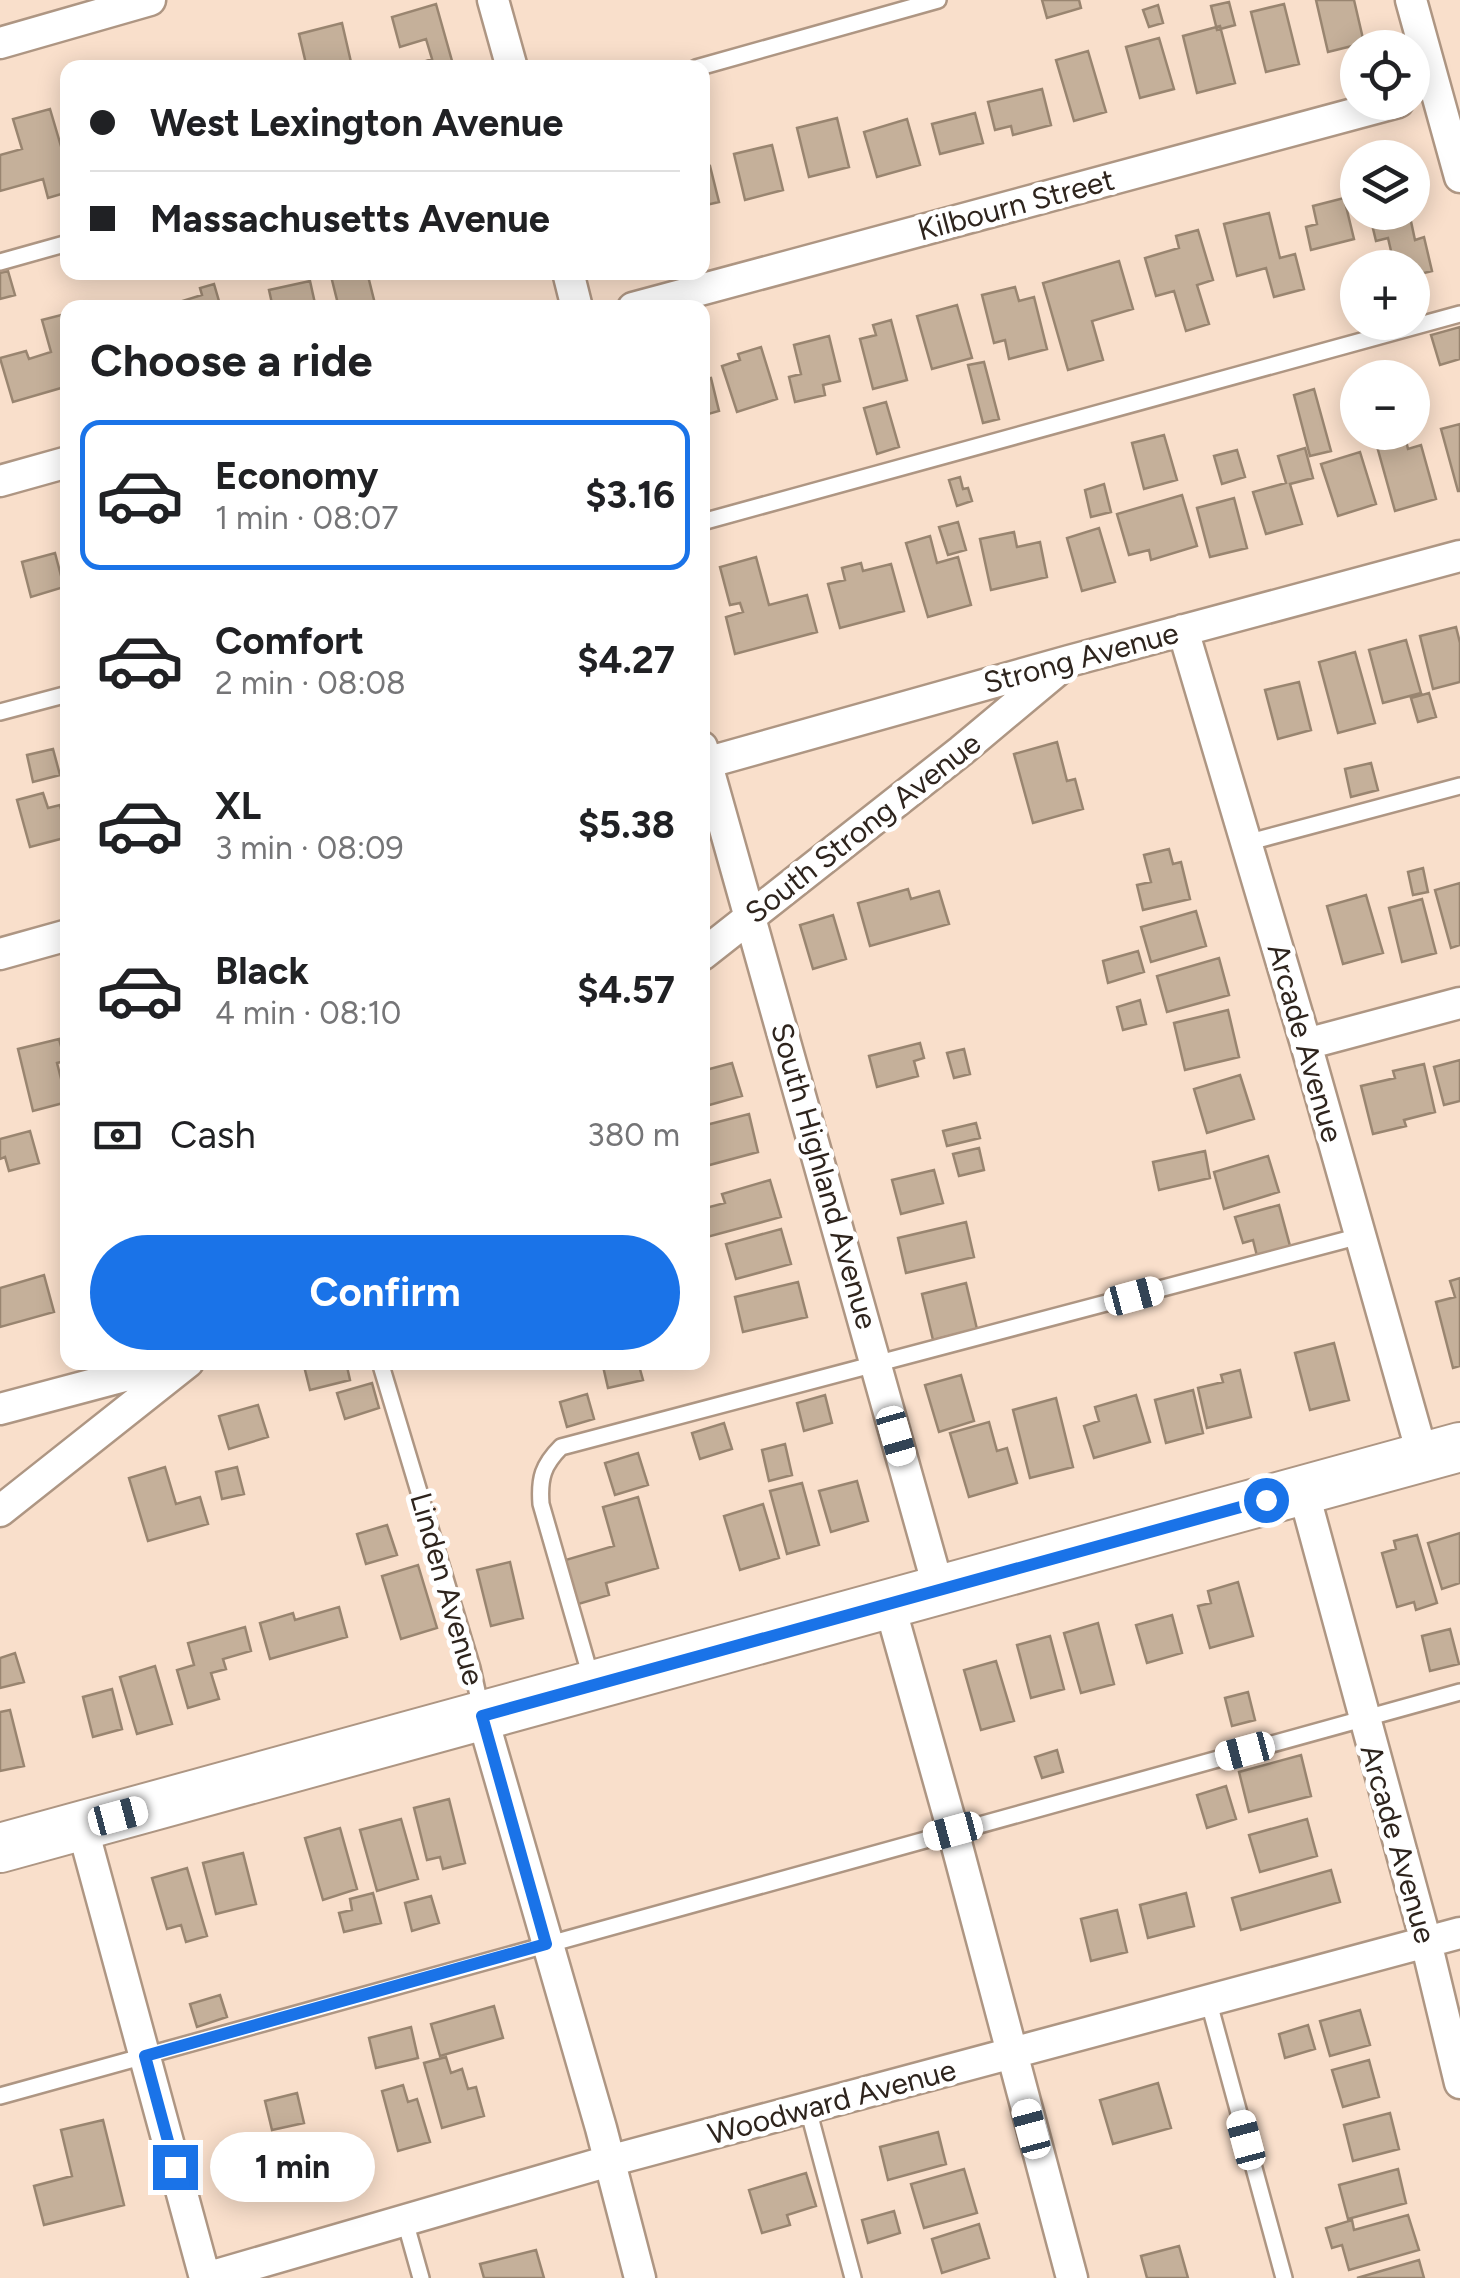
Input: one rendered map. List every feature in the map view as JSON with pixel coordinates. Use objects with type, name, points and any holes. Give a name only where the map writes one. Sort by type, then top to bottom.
[{"type":"main road","points":[[0,1848],[1441,1452]]},
{"type":"street","points":[[0,43],[150,0]]},
{"type":"street","points":[[493,0],[510,60]]},
{"type":"street","points":[[1412,0],[1460,177]]},
{"type":"street","name":"Kilbourn Street","points":[[663,300],[1340,118]]},
{"type":"street","points":[[0,481],[60,464]]},
{"type":"street","name":"Strong Avenue","points":[[710,756],[1460,556]]},
{"type":"street","name":"Arcade Avenue","points":[[1183,630],[1360,1236],[1441,1452]]},
{"type":"street","name":"South Strong Avenue","points":[[710,948],[1069,661]]},
{"type":"street","name":"South Highland Avenue","points":[[710,778],[938,1590]]},
{"type":"street","points":[[0,954],[60,937]]},
{"type":"street","points":[[1306,1044],[1460,1002]]},
{"type":"street","points":[[0,1409],[147,1370]]},
{"type":"street","points":[[0,1511],[178,1370]]},
{"type":"street","name":"Arcade Avenue","points":[[1302,1490],[1426,1942],[1460,2083]]},
{"type":"street","points":[[888,1603],[1072,2278]]},
{"type":"street","name":"Linden Avenue","points":[[482,1716],[640,2278]]},
{"type":"street","points":[[82,1826],[206,2278]]},
{"type":"street","name":"Woodward Avenue","points":[[206,2278],[609,2162],[1460,1934]]},
{"type":"lane","points":[[710,64],[938,0]]},
{"type":"lane","points":[[0,262],[60,245]]},
{"type":"lane","points":[[710,520],[1460,314]]},
{"type":"lane","points":[[0,712],[60,696]]},
{"type":"lane","points":[[1246,844],[1460,786]]},
{"type":"lane","points":[[594,1685],[541,1504],[539,1483],[544,1464],[561,1447],[1360,1236]]},
{"type":"lane","name":"Linden Avenue","points":[[382,1370],[472,1668],[482,1716]]},
{"type":"lane","points":[[0,2096],[1460,1692]]},
{"type":"lane","points":[[1209,2002],[1284,2278]]},
{"type":"lane","points":[[808,2109],[853,2278]]},
{"type":"lane","points":[[405,2221],[421,2278]]},
{"type":"building","points":[[1042,0],[1079,0],[1081,8],[1047,18]]},
{"type":"building","points":[[1316,0],[1354,0],[1361,30],[1340,30],[1340,49],[1328,52]]},
{"type":"building","points":[[1229,2],[1235,25],[1217,30],[1211,6]]},
{"type":"building","points":[[436,4],[452,60],[429,60],[432,59],[426,39],[400,47],[392,17]]},
{"type":"building","points":[[1284,4],[1299,64],[1266,72],[1251,12]]},
{"type":"building","points":[[1158,5],[1163,23],[1149,27],[1143,10]]},
{"type":"building","points":[[342,23],[351,60],[305,60],[299,34]]},
{"type":"building","points":[[1220,26],[1235,83],[1197,93],[1183,36]]},
{"type":"building","points":[[1159,38],[1174,89],[1140,98],[1126,47]]},
{"type":"building","points":[[1088,51],[1106,112],[1074,121],[1056,60]]},
{"type":"building","points":[[1042,89],[1051,125],[1013,135],[1011,126],[995,130],[988,102]]},
{"type":"building","points":[[50,109],[60,143],[60,194],[48,198],[43,179],[0,191],[0,155],[22,149],[13,119]]},
{"type":"building","points":[[975,113],[983,143],[940,154],[932,124]]},
{"type":"building","points":[[837,118],[849,167],[809,177],[797,128]]},
{"type":"building","points":[[907,119],[920,165],[877,177],[864,132]]},
{"type":"building","points":[[772,145],[783,190],[745,200],[734,154]]},
{"type":"building","points":[[710,166],[719,202],[710,204]]},
{"type":"building","points":[[1340,199],[1340,230],[1352,230],[1354,239],[1311,250],[1306,227],[1317,224],[1313,206]]},
{"type":"building","points":[[1269,213],[1280,258],[1295,254],[1304,289],[1274,297],[1266,268],[1237,276],[1224,224]]},
{"type":"building","points":[[1198,230],[1213,280],[1197,285],[1209,324],[1186,331],[1174,291],[1156,296],[1145,258],[1179,248],[1176,236]]},
{"type":"building","points":[[1373,230],[1413,230],[1415,240],[1424,237],[1427,250],[1391,250],[1388,238],[1376,241]]},
{"type":"building","points":[[1119,261],[1133,309],[1092,321],[1103,360],[1068,370],[1043,283]]},
{"type":"building","points":[[8,271],[15,295],[0,299],[0,273]]},
{"type":"building","points":[[332,280],[369,280],[374,300],[337,300]]},
{"type":"building","points":[[310,281],[314,300],[271,300],[269,290]]},
{"type":"building","points":[[214,284],[219,300],[186,300],[202,295],[200,288]]},
{"type":"building","points":[[1015,287],[1019,301],[1034,297],[1047,349],[1009,359],[1005,340],[994,343],[982,295]]},
{"type":"building","points":[[957,305],[972,358],[932,369],[917,316]]},
{"type":"building","points":[[60,315],[60,388],[13,402],[0,358],[26,351],[29,359],[51,352],[42,320]]},
{"type":"building","points":[[891,320],[907,380],[873,389],[860,339],[876,335],[873,325]]},
{"type":"building","points":[[1460,327],[1460,359],[1440,365],[1431,335]]},
{"type":"building","points":[[829,336],[840,381],[823,385],[825,395],[795,402],[789,377],[801,374],[794,345]]},
{"type":"building","points":[[761,347],[777,399],[737,412],[722,366],[740,360],[738,354]]},
{"type":"building","points":[[984,362],[999,419],[983,423],[968,365]]},
{"type":"building","points":[[710,378],[719,411],[710,414]]},
{"type":"building","points":[[1314,389],[1331,451],[1310,456],[1294,395]]},
{"type":"building","points":[[886,402],[899,447],[877,454],[864,408]]},
{"type":"building","points":[[1460,424],[1460,491],[1458,491],[1441,429]]},
{"type":"building","points":[[1164,435],[1177,480],[1144,489],[1132,443]]},
{"type":"building","points":[[1305,448],[1313,478],[1290,484],[1302,524],[1266,534],[1253,492],[1286,483],[1278,456]]},
{"type":"building","points":[[1237,450],[1245,477],[1222,484],[1214,456]]},
{"type":"building","points":[[1378,450],[1422,450],[1436,499],[1395,511]]},
{"type":"building","points":[[1360,452],[1376,504],[1338,516],[1321,464]]},
{"type":"building","points":[[960,477],[972,501],[957,506],[949,480]]},
{"type":"building","points":[[1104,484],[1111,512],[1091,517],[1085,490]]},
{"type":"building","points":[[1182,495],[1197,546],[1151,560],[1149,550],[1129,555],[1117,514]]},
{"type":"building","points":[[1234,498],[1247,548],[1210,557],[1197,508]]},
{"type":"building","points":[[958,522],[966,550],[948,555],[939,527]]},
{"type":"building","points":[[1099,528],[1115,582],[1082,591],[1067,538]]},
{"type":"building","points":[[1014,532],[1017,547],[1040,542],[1047,577],[991,590],[980,539]]},
{"type":"building","points":[[930,536],[937,563],[958,557],[971,605],[928,617],[906,543]]},
{"type":"building","points":[[55,553],[60,588],[31,597],[22,562]]},
{"type":"building","points":[[756,557],[769,605],[807,595],[817,632],[735,654],[726,617],[743,612],[740,603],[730,605],[720,567]]},
{"type":"building","points":[[861,563],[863,571],[891,564],[904,611],[840,628],[828,584],[845,580],[842,568]]},
{"type":"building","points":[[1456,627],[1460,682],[1433,689],[1420,636]]},
{"type":"building","points":[[1406,640],[1421,693],[1383,703],[1369,650]]},
{"type":"building","points":[[1355,652],[1375,723],[1338,733],[1319,662]]},
{"type":"building","points":[[1299,682],[1311,730],[1278,739],[1265,690]]},
{"type":"building","points":[[1429,693],[1436,717],[1418,722],[1411,698]]},
{"type":"building","points":[[1057,742],[1067,781],[1075,779],[1083,809],[1033,823],[1014,754]]},
{"type":"building","points":[[53,749],[60,775],[33,782],[27,755]]},
{"type":"building","points":[[1371,763],[1378,790],[1351,797],[1345,769]]},
{"type":"building","points":[[43,793],[48,808],[60,805],[60,839],[30,847],[17,800]]},
{"type":"building","points":[[1169,849],[1173,864],[1181,862],[1190,899],[1143,910],[1137,885],[1151,882],[1144,855]]},
{"type":"building","points":[[1423,868],[1428,892],[1413,895],[1408,872]]},
{"type":"building","points":[[1460,883],[1460,945],[1451,948],[1435,890]]},
{"type":"building","points":[[908,889],[911,899],[939,891],[949,924],[870,946],[858,903]]},
{"type":"building","points":[[1366,895],[1383,953],[1343,964],[1327,906]]},
{"type":"building","points":[[1422,899],[1436,953],[1402,962],[1389,908]]},
{"type":"building","points":[[1196,911],[1206,946],[1151,962],[1141,927]]},
{"type":"building","points":[[833,915],[846,959],[813,969],[800,925]]},
{"type":"building","points":[[1138,951],[1144,972],[1108,983],[1103,961]]},
{"type":"building","points":[[1219,958],[1229,995],[1167,1012],[1157,976]]},
{"type":"building","points":[[1140,1000],[1146,1024],[1123,1030],[1117,1007]]},
{"type":"building","points":[[1228,1010],[1239,1057],[1185,1070],[1174,1023]]},
{"type":"building","points":[[59,1039],[60,1104],[33,1111],[18,1049]]},
{"type":"building","points":[[920,1043],[924,1058],[914,1061],[918,1076],[877,1087],[869,1056]]},
{"type":"building","points":[[964,1049],[970,1074],[954,1078],[947,1053]]},
{"type":"building","points":[[1460,1060],[1460,1101],[1444,1105],[1434,1067]]},
{"type":"building","points":[[732,1063],[742,1096],[710,1105],[710,1069]]},
{"type":"building","points":[[1424,1064],[1435,1112],[1404,1120],[1406,1126],[1373,1134],[1361,1086],[1395,1078],[1393,1071]]},
{"type":"building","points":[[1240,1075],[1254,1119],[1207,1133],[1194,1089]]},
{"type":"building","points":[[749,1114],[758,1152],[710,1165],[710,1124]]},
{"type":"building","points":[[976,1123],[980,1138],[947,1146],[943,1131]]},
{"type":"building","points":[[30,1131],[39,1163],[9,1171],[5,1157],[0,1159],[0,1139]]},
{"type":"building","points":[[979,1148],[984,1170],[959,1176],[953,1154]]},
{"type":"building","points":[[1205,1151],[1210,1178],[1159,1190],[1153,1162]]},
{"type":"building","points":[[1268,1156],[1279,1192],[1224,1209],[1214,1172]]},
{"type":"building","points":[[934,1170],[943,1203],[901,1214],[892,1180]]},
{"type":"building","points":[[770,1180],[781,1217],[710,1236],[710,1207],[725,1203],[722,1194]]},
{"type":"building","points":[[1279,1205],[1290,1246],[1257,1256],[1253,1240],[1243,1243],[1235,1217]]},
{"type":"building","points":[[966,1222],[974,1257],[906,1273],[898,1238]]},
{"type":"building","points":[[781,1229],[791,1264],[736,1279],[726,1244]]},
{"type":"building","points":[[44,1275],[54,1312],[0,1327],[0,1288]]},
{"type":"building","points":[[1460,1278],[1460,1366],[1453,1368],[1436,1302],[1455,1297],[1450,1281]]},
{"type":"building","points":[[798,1282],[807,1317],[743,1332],[735,1297]]},
{"type":"building","points":[[966,1283],[977,1329],[933,1340],[922,1294]]},
{"type":"building","points":[[1334,1343],[1349,1400],[1310,1410],[1295,1353]]},
{"type":"building","points":[[305,1370],[348,1370],[350,1380],[310,1390]]},
{"type":"building","points":[[604,1370],[640,1370],[643,1380],[608,1388]]},
{"type":"building","points":[[1240,1370],[1251,1417],[1207,1428],[1198,1388],[1223,1382],[1221,1375]]},
{"type":"building","points":[[961,1375],[974,1421],[939,1432],[925,1385]]},
{"type":"building","points":[[372,1383],[379,1408],[345,1419],[337,1393]]},
{"type":"building","points":[[1193,1390],[1203,1433],[1166,1443],[1155,1400]]},
{"type":"building","points":[[587,1394],[594,1419],[567,1427],[560,1402]]},
{"type":"building","points":[[825,1395],[832,1423],[804,1431],[797,1403]]},
{"type":"building","points":[[1136,1395],[1150,1442],[1094,1458],[1084,1426],[1099,1421],[1095,1407]]},
{"type":"building","points":[[1056,1398],[1073,1467],[1030,1478],[1013,1410]]},
{"type":"building","points":[[258,1405],[268,1437],[229,1449],[219,1416]]},
{"type":"building","points":[[989,1422],[997,1451],[1007,1448],[1017,1483],[969,1497],[950,1433]]},
{"type":"building","points":[[724,1423],[732,1449],[700,1459],[692,1433]]},
{"type":"building","points":[[785,1444],[792,1475],[769,1481],[762,1450]]},
{"type":"building","points":[[638,1453],[648,1485],[615,1495],[605,1463]]},
{"type":"building","points":[[165,1467],[176,1504],[200,1497],[208,1524],[148,1541],[129,1478]]},
{"type":"building","points":[[237,1467],[244,1494],[222,1499],[216,1472]]},
{"type":"building","points":[[857,1481],[868,1521],[831,1532],[819,1491]]},
{"type":"building","points":[[802,1483],[819,1545],[787,1554],[770,1491]]},
{"type":"building","points":[[638,1497],[658,1568],[606,1583],[609,1595],[575,1605],[562,1561],[614,1546],[603,1507]]},
{"type":"building","points":[[763,1504],[779,1558],[740,1570],[724,1516]]},
{"type":"building","points":[[387,1525],[397,1555],[366,1564],[357,1534]]},
{"type":"building","points":[[1460,1533],[1460,1583],[1442,1589],[1428,1543]]},
{"type":"building","points":[[1417,1535],[1437,1603],[1416,1610],[1414,1602],[1397,1607],[1382,1553],[1396,1549],[1394,1541]]},
{"type":"building","points":[[510,1562],[523,1618],[491,1626],[477,1570]]},
{"type":"building","points":[[418,1565],[437,1628],[401,1639],[382,1576]]},
{"type":"building","points":[[1238,1582],[1253,1636],[1210,1648],[1198,1606],[1211,1603],[1208,1591]]},
{"type":"building","points":[[339,1607],[347,1637],[270,1659],[260,1623],[293,1613],[295,1620]]},
{"type":"building","points":[[1172,1615],[1182,1653],[1147,1663],[1136,1625]]},
{"type":"building","points":[[1098,1623],[1114,1684],[1081,1693],[1064,1633]]},
{"type":"building","points":[[245,1627],[251,1651],[223,1659],[226,1669],[211,1673],[219,1699],[188,1708],[177,1670],[194,1665],[188,1643]]},
{"type":"building","points":[[1450,1629],[1459,1664],[1430,1671],[1422,1636]]},
{"type":"building","points":[[1050,1636],[1064,1689],[1031,1698],[1017,1645]]},
{"type":"building","points":[[15,1653],[24,1682],[0,1688],[0,1658]]},
{"type":"building","points":[[996,1661],[1014,1721],[981,1730],[964,1670]]},
{"type":"building","points":[[155,1666],[172,1724],[137,1734],[120,1677]]},
{"type":"building","points":[[112,1689],[122,1729],[93,1737],[83,1697]]},
{"type":"building","points":[[1248,1692],[1255,1720],[1232,1726],[1225,1698]]},
{"type":"building","points":[[10,1710],[24,1766],[0,1771],[0,1712]]},
{"type":"building","points":[[1057,1750],[1063,1772],[1042,1778],[1035,1757]]},
{"type":"building","points":[[1301,1755],[1311,1796],[1249,1812],[1239,1772]]},
{"type":"building","points":[[1226,1786],[1236,1819],[1207,1828],[1197,1795]]},
{"type":"building","points":[[449,1799],[465,1863],[443,1869],[440,1857],[427,1860],[414,1808]]},
{"type":"building","points":[[401,1819],[418,1879],[377,1891],[360,1830]]},
{"type":"building","points":[[1307,1819],[1317,1856],[1260,1872],[1249,1835]]},
{"type":"building","points":[[340,1828],[357,1889],[323,1900],[305,1838]]},
{"type":"building","points":[[243,1853],[256,1904],[216,1914],[203,1863]]},
{"type":"building","points":[[187,1868],[207,1936],[186,1942],[181,1925],[167,1929],[152,1878]]},
{"type":"building","points":[[1331,1870],[1340,1902],[1241,1930],[1232,1898]]},
{"type":"building","points":[[373,1893],[381,1923],[344,1932],[339,1913],[352,1910],[350,1899]]},
{"type":"building","points":[[1186,1893],[1194,1926],[1148,1938],[1140,1905]]},
{"type":"building","points":[[431,1896],[439,1923],[412,1931],[405,1903]]},
{"type":"building","points":[[1117,1910],[1127,1952],[1091,1961],[1081,1919]]},
{"type":"building","points":[[220,1995],[227,2017],[197,2027],[190,2004]]},
{"type":"building","points":[[494,2006],[503,2038],[440,2056],[431,2024]]},
{"type":"building","points":[[1360,2010],[1370,2045],[1330,2056],[1320,2021]]},
{"type":"building","points":[[1308,2025],[1315,2049],[1285,2058],[1279,2034]]},
{"type":"building","points":[[411,2027],[418,2058],[376,2068],[369,2038]]},
{"type":"building","points":[[446,2057],[451,2073],[462,2069],[468,2089],[476,2087],[484,2116],[442,2128],[424,2063]]},
{"type":"building","points":[[1369,2060],[1379,2097],[1343,2107],[1332,2070]]},
{"type":"building","points":[[1158,2083],[1171,2128],[1113,2144],[1100,2100]]},
{"type":"building","points":[[403,2085],[408,2102],[417,2099],[430,2142],[398,2151],[382,2091]]},
{"type":"building","points":[[297,2093],[304,2123],[272,2130],[265,2101]]},
{"type":"building","points":[[1390,2113],[1399,2149],[1353,2161],[1344,2125]]},
{"type":"building","points":[[103,2120],[124,2205],[44,2225],[34,2186],[72,2176],[61,2130]]},
{"type":"building","points":[[938,2132],[946,2164],[888,2180],[880,2147]]},
{"type":"building","points":[[265,2134],[280,2185],[252,2193],[240,2150],[246,2148],[243,2140]]},
{"type":"building","points":[[964,2169],[977,2213],[924,2228],[911,2184]]},
{"type":"building","points":[[1398,2169],[1406,2203],[1348,2219],[1339,2185]]},
{"type":"building","points":[[806,2173],[816,2206],[787,2215],[790,2225],[762,2233],[749,2190]]},
{"type":"building","points":[[894,2211],[900,2233],[868,2243],[862,2220]]},
{"type":"building","points":[[1408,2215],[1419,2250],[1349,2270],[1342,2245],[1332,2248],[1326,2228],[1352,2220],[1354,2230]]},
{"type":"building","points":[[979,2224],[989,2258],[942,2273],[932,2239]]},
{"type":"building","points":[[1179,2246],[1188,2278],[1147,2278],[1141,2256]]},
{"type":"building","points":[[536,2250],[544,2278],[484,2278],[480,2264]]},
{"type":"building","points":[[1419,2260],[1424,2278],[1357,2278]]},
{"type":"route","points":[[175,2167],[145,2056],[546,1944],[482,1716],[1266,1500]]}]
